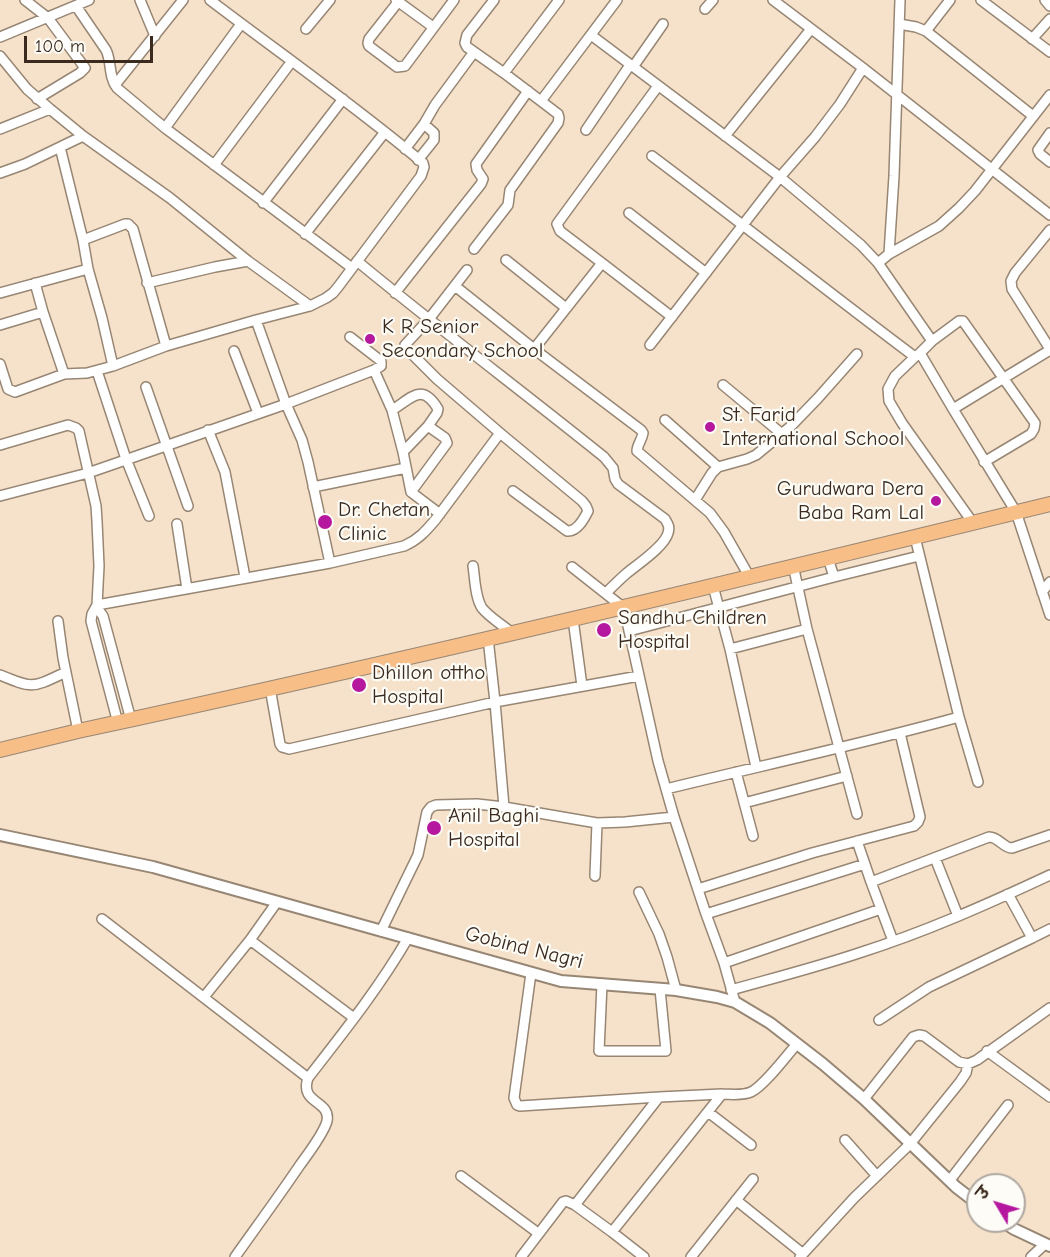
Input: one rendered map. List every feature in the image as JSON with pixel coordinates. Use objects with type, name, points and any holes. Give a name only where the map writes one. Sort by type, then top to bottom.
[{"type":"main road","points":[[0,750],[624,608],[1050,504]]},
{"type":"street","points":[[25,0],[48,18],[86,68],[37,99]]},
{"type":"street","points":[[0,37],[89,0]]},
{"type":"street","points":[[140,0],[155,36]]},
{"type":"street","points":[[115,85],[183,0]]},
{"type":"street","points":[[0,364],[8,389],[15,392],[64,374],[82,373],[113,366],[166,346],[310,306],[333,293],[421,176],[423,163],[343,99],[210,0]]},
{"type":"street","points":[[306,29],[330,0]]},
{"type":"street","points":[[433,27],[397,1],[368,43],[396,67],[405,66],[454,0]]},
{"type":"street","points":[[474,249],[508,205],[510,190],[558,123],[559,118],[558,114],[467,47],[465,39],[494,0]]},
{"type":"street","points":[[504,73],[559,0]]},
{"type":"street","points":[[541,101],[617,0]]},
{"type":"street","points":[[705,9],[713,0]]},
{"type":"street","points":[[773,0],[1050,215]]},
{"type":"street","points":[[890,254],[900,0]]},
{"type":"street","points":[[926,31],[950,0]]},
{"type":"street","points":[[981,0],[1050,52]]},
{"type":"street","points":[[1045,0],[1050,6]]},
{"type":"street","points":[[76,6],[106,50],[111,79],[115,85],[165,128],[263,203],[305,234],[395,292],[524,392],[604,457],[613,468],[618,484],[664,519],[669,525],[668,532],[658,548],[606,593]]},
{"type":"street","points":[[1032,39],[1050,20]]},
{"type":"street","points":[[165,128],[241,24]]},
{"type":"street","points":[[586,130],[663,24]]},
{"type":"street","points":[[899,24],[926,31],[1033,116]]},
{"type":"street","points":[[726,136],[811,29]]},
{"type":"street","points":[[591,35],[780,177],[861,245],[878,263],[932,341]]},
{"type":"street","points":[[405,149],[474,52]]},
{"type":"street","points":[[0,56],[37,99],[310,306]]},
{"type":"street","points":[[214,165],[292,61]]},
{"type":"street","points":[[650,345],[780,177],[840,104],[863,68]]},
{"type":"street","points":[[658,86],[557,224],[560,231],[672,316]]},
{"type":"street","points":[[395,292],[482,184],[483,179],[476,164],[528,91]]},
{"type":"street","points":[[878,263],[939,226],[959,208],[1050,95]]},
{"type":"street","points":[[263,203],[343,99]]},
{"type":"street","points":[[0,129],[50,109]]},
{"type":"street","points":[[418,160],[434,140],[434,133],[424,124]]},
{"type":"street","points":[[305,234],[385,132]]},
{"type":"street","points":[[1050,133],[1038,150],[1050,162]]},
{"type":"street","points":[[0,172],[18,167],[83,136]]},
{"type":"street","points":[[60,147],[113,366]]},
{"type":"street","points":[[652,156],[837,298],[918,355],[1016,512],[1050,615]]},
{"type":"street","points":[[629,213],[705,273]]},
{"type":"street","points":[[83,240],[125,224],[133,229],[166,346]]},
{"type":"street","points":[[953,409],[1050,349],[1012,289],[1011,281],[1050,230]]},
{"type":"street","points":[[506,260],[566,308]]},
{"type":"street","points":[[147,283],[248,261]]},
{"type":"street","points":[[534,349],[602,263]]},
{"type":"street","points":[[0,293],[88,269]]},
{"type":"street","points":[[467,270],[429,319],[406,344],[406,347],[437,379],[582,501],[588,511],[576,529],[572,532],[567,531],[513,490]]},
{"type":"street","points":[[35,283],[64,374]]},
{"type":"street","points":[[455,286],[641,430],[643,437],[637,451],[710,513],[724,532],[749,576]]},
{"type":"street","points":[[0,325],[43,312]]},
{"type":"street","points":[[256,320],[286,404],[302,441],[330,563]]},
{"type":"street","points":[[972,523],[902,423],[889,401],[888,389],[895,376],[932,341],[958,321],[963,321],[1035,423],[1031,434],[984,462]]},
{"type":"street","points":[[0,496],[88,473],[286,404],[381,366],[381,361],[350,337]]},
{"type":"street","points":[[234,351],[258,413]]},
{"type":"street","points":[[695,500],[718,467],[756,455],[782,434],[857,354]]},
{"type":"street","points":[[97,370],[126,459],[149,516]]},
{"type":"street","points":[[374,370],[392,410],[411,492],[440,514]]},
{"type":"street","points":[[723,385],[782,434]]},
{"type":"street","points":[[146,387],[188,506]]},
{"type":"street","points":[[392,410],[419,393],[432,399],[438,409],[428,426],[403,452]]},
{"type":"street","points":[[665,420],[718,467]]},
{"type":"street","points":[[0,445],[68,425],[79,431],[96,506],[99,566],[97,606],[103,616],[124,721]]},
{"type":"street","points":[[411,492],[447,443],[445,438],[428,426]]},
{"type":"street","points":[[208,430],[225,472],[245,577]]},
{"type":"street","points":[[97,606],[330,563],[404,546],[416,541],[440,514],[500,433]]},
{"type":"street","points":[[313,487],[406,468]]},
{"type":"street","points":[[177,524],[187,589]]},
{"type":"street","points":[[915,537],[959,717],[978,782]]},
{"type":"street","points":[[629,631],[920,556]]},
{"type":"street","points":[[828,558],[834,577]]},
{"type":"street","points":[[793,565],[807,628],[857,814]]},
{"type":"street","points":[[473,566],[481,607],[512,633]]},
{"type":"street","points":[[572,567],[624,608],[658,761],[674,817],[735,1002]]},
{"type":"street","points":[[1042,592],[1050,582]]},
{"type":"street","points":[[713,586],[730,649],[756,767]]},
{"type":"street","points":[[573,619],[582,686]]},
{"type":"street","points":[[58,621],[78,731]]},
{"type":"street","points":[[730,649],[807,628]]},
{"type":"street","points":[[488,638],[504,807]]},
{"type":"street","points":[[0,675],[26,686],[34,686],[66,672]]},
{"type":"street","points":[[270,688],[280,744],[285,749],[495,702],[639,676]]},
{"type":"street","points":[[666,789],[959,717]]},
{"type":"street","points":[[698,889],[812,853],[914,826],[920,816],[900,733]]},
{"type":"street","points":[[736,772],[753,836]]},
{"type":"street","points":[[744,803],[847,776]]},
{"type":"street","points":[[381,931],[418,855],[427,812],[436,805],[504,807],[597,824],[674,817]]},
{"type":"street","points":[[595,876],[597,824]]},
{"type":"street","name":"Gobind Nagri","points":[[0,835],[153,867],[561,981],[676,990],[735,1002],[761,1017],[823,1064],[966,1194]]},
{"type":"street","points":[[871,882],[989,837],[994,837],[1008,848],[1012,848],[1050,835]]},
{"type":"street","points":[[857,841],[893,941]]},
{"type":"street","points":[[935,858],[958,916]]},
{"type":"street","points":[[706,914],[865,864]]},
{"type":"street","points":[[731,990],[893,941],[958,916],[1050,875]]},
{"type":"street","points":[[639,892],[659,934],[676,990]]},
{"type":"street","points":[[1008,894],[1032,938]]},
{"type":"street","points":[[204,997],[277,902]]},
{"type":"street","points":[[724,963],[881,909]]},
{"type":"street","points":[[102,919],[308,1078]]},
{"type":"street","points":[[879,1020],[929,987],[1050,929]]},
{"type":"street","points":[[235,1257],[312,1148],[328,1119],[321,1105],[307,1093],[308,1078],[377,987],[408,938]]},
{"type":"street","points":[[250,940],[354,1018]]},
{"type":"street","points":[[531,973],[514,1098],[520,1106],[659,1097],[743,1095],[753,1091],[761,1084],[797,1044]]},
{"type":"street","points":[[602,984],[599,1052],[666,1051],[660,989]]},
{"type":"street","points":[[864,1099],[913,1037],[924,1036],[959,1062],[968,1064],[1048,1013]]},
{"type":"street","points":[[987,1051],[1050,1096]]},
{"type":"street","points":[[736,1200],[801,1255],[834,1218],[910,1144],[960,1082],[966,1073],[968,1064]]},
{"type":"street","points":[[612,1232],[722,1094]]},
{"type":"street","points":[[575,1204],[659,1097]]},
{"type":"street","points":[[950,1180],[1008,1105]]},
{"type":"street","points":[[708,1112],[751,1145]]},
{"type":"street","points":[[845,1140],[877,1176]]},
{"type":"street","points":[[461,1176],[538,1233]]},
{"type":"street","points":[[696,1255],[753,1179]]},
{"type":"street","points":[[521,1257],[538,1233],[567,1201],[575,1204],[644,1257]]},
{"type":"street","points":[[1024,1233],[1047,1245],[1031,1257]]},
{"type":"place","name":"K R Senior Secondary School","points":[[370,339]]},
{"type":"place","name":"St. Farid International School","points":[[710,427]]},
{"type":"place","name":"Gurudwara Dera Baba Ram Lal","points":[[936,501]]},
{"type":"place","name":"Dr. Chetan Clinic","points":[[325,522]]},
{"type":"place","name":"Sandhu Children Hospital","points":[[604,630]]},
{"type":"place","name":"Dhillon ottho Hospital","points":[[359,685]]},
{"type":"place","name":"Anil Baghi Hospital","points":[[434,828]]}]
